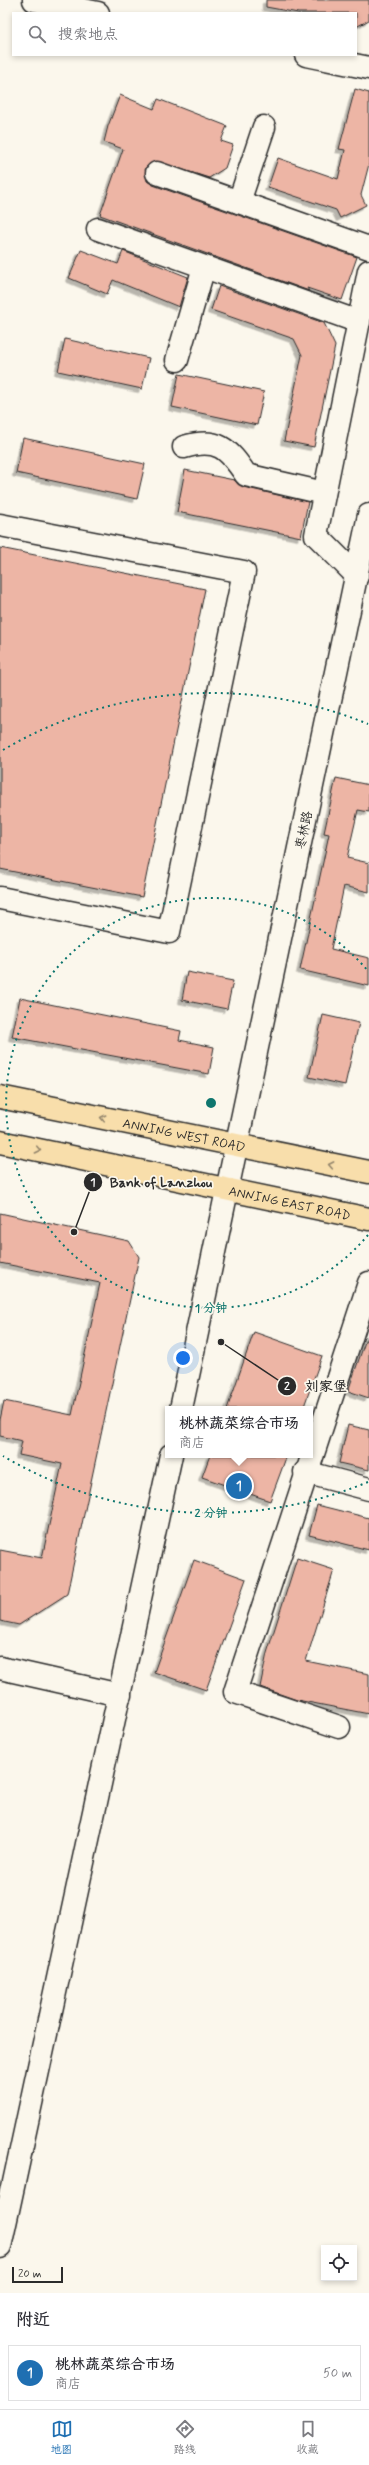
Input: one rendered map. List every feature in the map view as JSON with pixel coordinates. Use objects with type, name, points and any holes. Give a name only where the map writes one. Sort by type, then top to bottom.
[{"type":"main road","name":"ANNING WEST ROAD","points":[[0,1097],[369,1172]]},
{"type":"main road","name":"ANNING EAST ROAD","points":[[0,1142],[369,1219]]},
{"type":"street","points":[[34,0],[93,12]]},
{"type":"street","points":[[311,56],[369,68]]},
{"type":"street","points":[[239,202],[264,127]]},
{"type":"street","points":[[157,172],[369,248]]},
{"type":"street","points":[[98,230],[359,322]]},
{"type":"street","points":[[177,360],[204,267]]},
{"type":"street","points":[[356,576],[316,534],[369,271]]},
{"type":"street","points":[[184,447],[201,442],[216,444],[235,459],[246,475],[324,493]]},
{"type":"street","name":"枣林路","points":[[182,1406],[369,515]]},
{"type":"street","points":[[0,525],[244,572],[169,932],[0,898]]},
{"type":"street","points":[[313,1448],[369,1283]]},
{"type":"street","points":[[0,2247],[170,1458]]},
{"type":"street","points":[[310,1458],[235,1692],[339,1727]]},
{"type":"street","points":[[305,1472],[369,1489]]},
{"type":"street","points":[[0,1668],[120,1695]]},
{"type":"building","points":[[266,0],[369,0],[369,20],[357,26],[357,12],[293,12],[266,7]]},
{"type":"building","points":[[355,89],[369,93],[369,164],[361,195],[366,205],[340,218],[336,210],[268,187],[278,158],[338,179],[345,150],[339,149]]},
{"type":"building","points":[[120,95],[154,109],[158,99],[227,126],[221,141],[233,145],[225,168],[209,178],[155,161],[145,168],[147,181],[153,185],[357,257],[342,300],[307,288],[309,291],[100,215],[123,149],[104,142],[108,126]]},
{"type":"building","points":[[81,250],[118,264],[123,251],[188,277],[179,307],[113,280],[107,294],[69,278]]},
{"type":"building","points":[[219,286],[324,323],[335,346],[314,447],[284,441],[302,355],[294,339],[211,310]]},
{"type":"building","points":[[65,339],[149,358],[142,389],[58,371]]},
{"type":"building","points":[[179,374],[264,392],[257,425],[172,407]]},
{"type":"building","points":[[23,438],[145,464],[137,499],[16,473]]},
{"type":"building","points":[[185,470],[234,480],[243,487],[308,502],[301,537],[177,512]]},
{"type":"building","points":[[0,548],[205,589],[142,897],[0,869]]},
{"type":"building","points":[[336,778],[369,785],[369,812],[358,810],[347,858],[369,863],[369,892],[344,886],[331,949],[369,958],[369,986],[300,970],[329,834],[324,833]]},
{"type":"building","points":[[187,972],[233,981],[227,1009],[182,1000]]},
{"type":"building","points":[[20,998],[181,1031],[179,1040],[214,1047],[209,1074],[12,1037]]},
{"type":"building","points":[[323,1015],[359,1023],[345,1085],[309,1077]]},
{"type":"building","points":[[0,1213],[129,1241],[139,1257],[67,1594],[19,1625],[0,1621],[0,1550],[42,1558],[62,1464],[19,1455],[22,1441],[0,1436],[0,1420],[4,1401],[72,1415],[100,1283],[0,1263]]},
{"type":"building","points":[[254,1332],[322,1356],[304,1406],[228,1406]]},
{"type":"building","points":[[367,1336],[369,1337],[369,1398],[348,1391]]},
{"type":"building","points":[[348,1425],[369,1430],[369,1470],[339,1463]]},
{"type":"building","points":[[209,1458],[286,1458],[270,1501],[202,1477]]},
{"type":"building","points":[[317,1505],[369,1518],[369,1550],[309,1535]]},
{"type":"building","points":[[297,1558],[334,1570],[306,1661],[369,1674],[369,1714],[297,1700],[260,1687],[267,1653]]},
{"type":"building","points":[[194,1560],[246,1579],[206,1690],[154,1672]]},
{"type":"place","name":"Bank of Lanzhou","points":[[74,1232]]},
{"type":"place","name":"刘家堡","points":[[221,1342]]},
{"type":"place","name":"桃林蔬菜综合市场","points":[[239,1486]]}]
